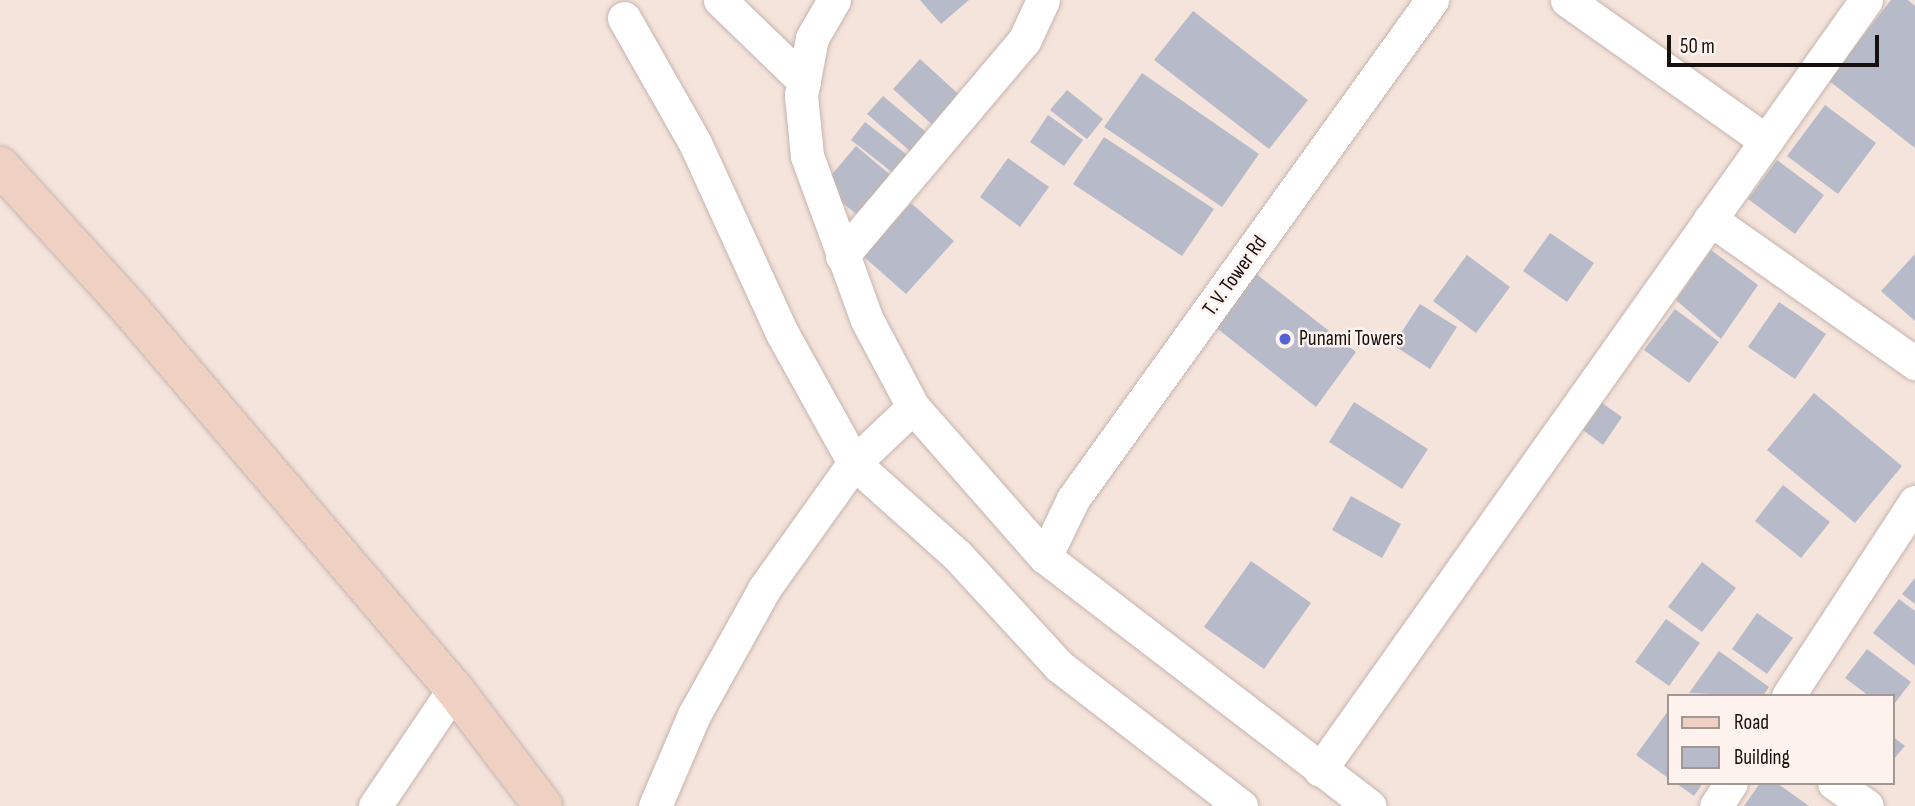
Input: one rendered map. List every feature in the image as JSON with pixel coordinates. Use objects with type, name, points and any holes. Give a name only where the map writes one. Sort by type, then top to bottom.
[{"type":"main road","points":[[0,166],[129,308],[454,689],[543,806]]},
{"type":"street","points":[[720,0],[804,81]]},
{"type":"street","points":[[834,0],[812,38],[801,95],[807,156],[867,320],[913,407],[1045,557],[1320,771],[1369,806]]},
{"type":"street","points":[[842,256],[1024,41],[1043,0]]},
{"type":"street","name":"T. V. Tower Rd","points":[[1045,557],[1073,499],[1432,0]]},
{"type":"street","points":[[1567,0],[1766,141]]},
{"type":"street","points":[[1320,771],[1866,0]]},
{"type":"street","points":[[624,18],[695,143],[782,334],[854,463],[957,555],[1059,666],[1241,806]]},
{"type":"street","points":[[1710,219],[1915,363]]},
{"type":"street","points":[[655,806],[694,715],[764,589],[854,463],[913,407]]},
{"type":"street","points":[[1789,694],[1915,502]]},
{"type":"street","points":[[375,806],[454,689]]},
{"type":"street","points":[[1716,806],[1730,785]]},
{"type":"street","points":[[1837,785],[1867,806]]},
{"type":"building","points":[[920,0],[969,0],[941,24]]},
{"type":"building","points":[[1891,0],[1908,0],[1915,6],[1915,148],[1828,80]]},
{"type":"building","points":[[1193,11],[1308,100],[1269,149],[1154,60]]},
{"type":"building","points":[[920,59],[965,100],[938,130],[893,89]]},
{"type":"building","points":[[1142,73],[1259,154],[1222,207],[1104,127]]},
{"type":"building","points":[[1067,90],[1103,119],[1087,139],[1050,110]]},
{"type":"building","points":[[883,96],[933,138],[917,157],[867,114]]},
{"type":"building","points":[[1825,105],[1876,143],[1838,194],[1787,156]]},
{"type":"building","points":[[1048,115],[1083,140],[1064,166],[1030,142]]},
{"type":"building","points":[[865,122],[911,158],[897,176],[851,140]]},
{"type":"building","points":[[1104,137],[1214,209],[1182,256],[1073,184]]},
{"type":"building","points":[[856,146],[894,178],[861,218],[822,186]]},
{"type":"building","points":[[1008,158],[1049,187],[1020,227],[980,197]]},
{"type":"building","points":[[1777,160],[1824,195],[1795,234],[1748,199]]},
{"type":"building","points":[[911,203],[954,241],[906,294],[863,256]]},
{"type":"building","points":[[1550,233],[1594,263],[1567,302],[1523,271]]},
{"type":"building","points":[[1711,250],[1758,285],[1721,339],[1676,300]]},
{"type":"building","points":[[1915,254],[1915,321],[1881,291]]},
{"type":"building","points":[[1467,255],[1510,287],[1476,333],[1433,301]]},
{"type":"building","name":"Punami Towers","points":[[1255,273],[1356,352],[1316,407],[1214,326]]},
{"type":"building","points":[[1779,302],[1826,334],[1795,379],[1748,347]]},
{"type":"building","points":[[1420,304],[1457,327],[1430,369],[1393,345]]},
{"type":"building","points":[[1675,309],[1719,342],[1689,383],[1644,350]]},
{"type":"building","points":[[1814,393],[1902,466],[1855,523],[1767,450]]},
{"type":"building","points":[[1354,402],[1428,449],[1402,489],[1329,442]]},
{"type":"building","points":[[1602,403],[1622,417],[1603,445],[1583,430]]},
{"type":"building","points":[[1783,485],[1830,522],[1801,558],[1755,521]]},
{"type":"building","points":[[1351,496],[1401,524],[1382,558],[1332,530]]},
{"type":"building","points":[[1251,561],[1311,603],[1264,669],[1204,627]]},
{"type":"building","points":[[1702,562],[1736,588],[1702,632],[1668,607]]},
{"type":"building","points":[[1915,578],[1915,604],[1902,594]]},
{"type":"building","points":[[1899,599],[1915,611],[1915,666],[1873,633]]},
{"type":"building","points":[[1757,613],[1793,638],[1767,674],[1732,649]]},
{"type":"building","points":[[1666,619],[1700,643],[1669,686],[1635,662]]},
{"type":"building","points":[[1867,649],[1911,682],[1894,704],[1894,694],[1866,694],[1845,678]]},
{"type":"building","points":[[1719,651],[1769,687],[1764,694],[1689,693]]},
{"type":"building","points":[[1666,714],[1666,777],[1636,755]]},
{"type":"building","points":[[1894,738],[1905,746],[1894,759]]},
{"type":"building","points":[[1679,785],[1702,785],[1694,796]]},
{"type":"building","points":[[1759,785],[1780,785],[1809,806],[1744,806]]},
{"type":"place","name":"Punami Towers","points":[[1285,339]]}]
